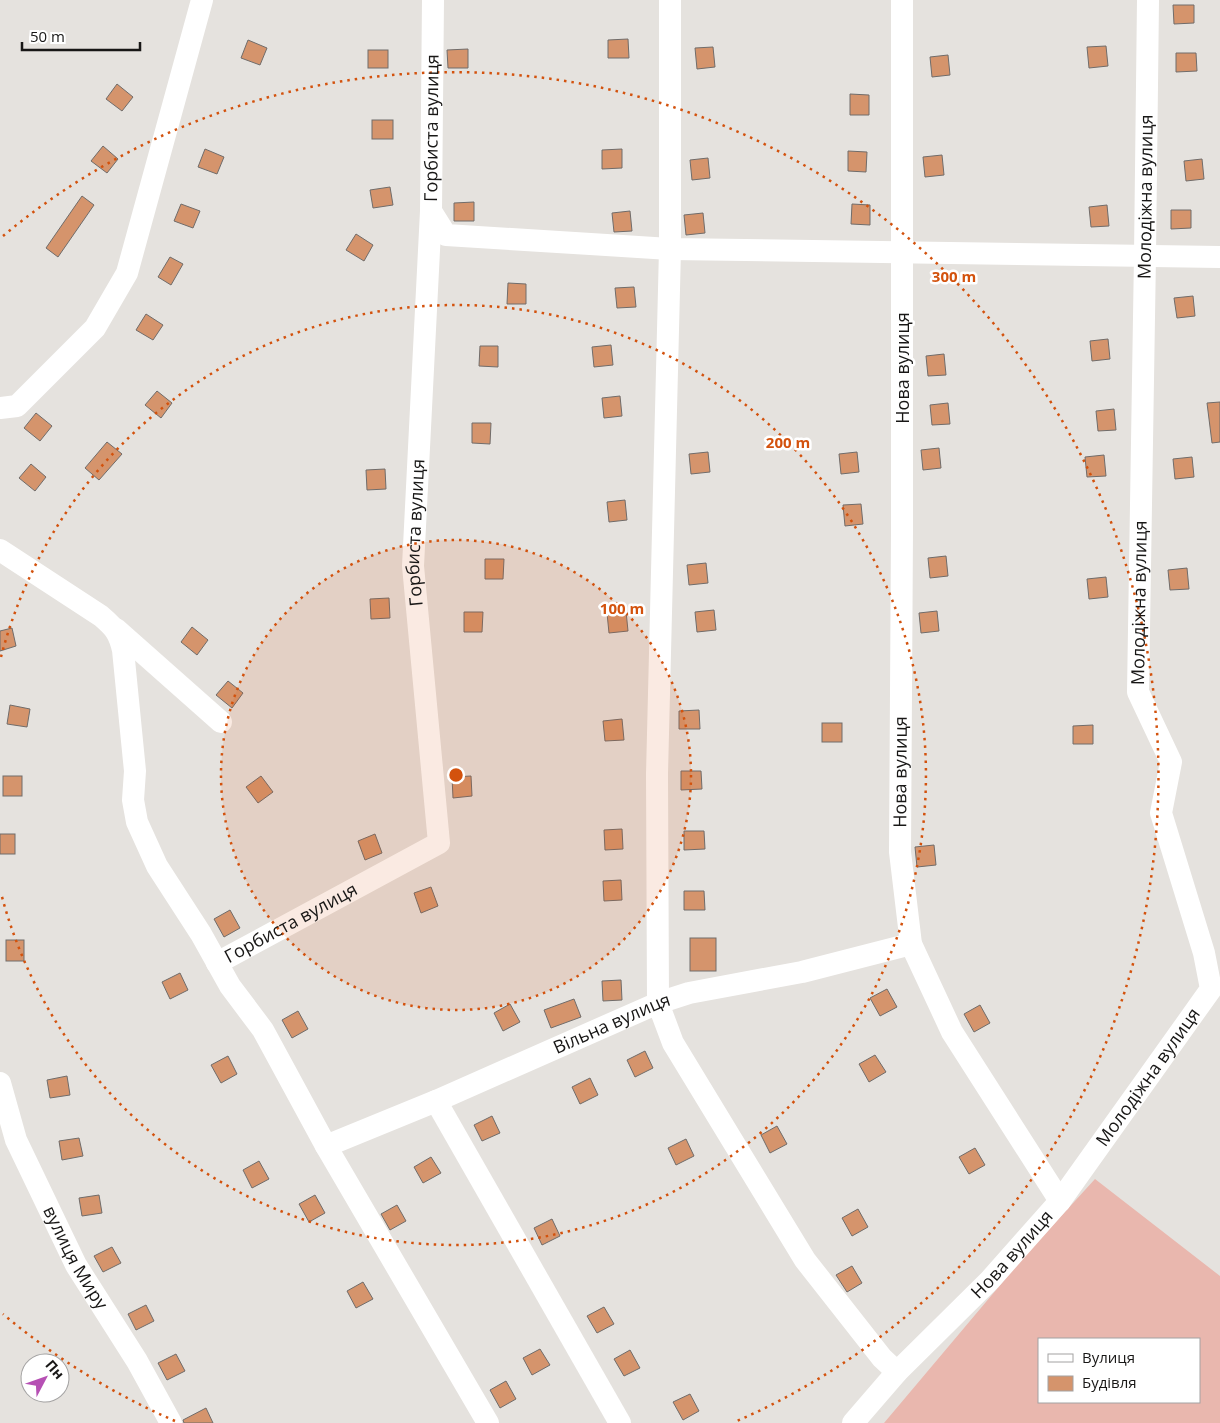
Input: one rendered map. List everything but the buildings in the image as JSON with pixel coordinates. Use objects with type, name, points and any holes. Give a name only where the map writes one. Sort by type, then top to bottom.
[{"type":"street","points":[[0,408],[17,406],[95,328],[127,273],[202,0]]},
{"type":"street","name":"Горбиста вулиця","points":[[217,963],[439,844],[413,566],[431,211],[434,0]]},
{"type":"street","points":[[670,0],[670,249],[657,774],[658,1003],[673,1043],[805,1260],[882,1358],[896,1372]]},
{"type":"street","name":"Нова вулиця","points":[[853,1423],[896,1372],[990,1280],[1060,1201],[952,1032],[911,944],[900,852],[903,252],[902,0]]},
{"type":"street","name":"Молодіжна вулиця","points":[[1060,1201],[1212,989],[1204,953],[1162,813],[1172,762],[1138,692],[1148,0]]},
{"type":"street","points":[[431,211],[446,235],[670,249],[1220,257]]},
{"type":"street","points":[[0,550],[102,616],[221,722]]},
{"type":"street","points":[[112,625],[119,635],[123,650],[135,772],[133,800],[137,822],[157,866],[230,986],[263,1030],[326,1146],[488,1423]]},
{"type":"street","name":"Вільна вулиця","points":[[326,1146],[436,1101],[658,1003],[690,993],[802,972],[911,944]]},
{"type":"street","name":"вулиця Миру","points":[[0,1083],[16,1140],[76,1265],[137,1361],[171,1423]]},
{"type":"street","points":[[436,1101],[620,1423]]},
{"type":"shaded area","points":[[1095,1179],[1220,1276],[1220,1423],[884,1423],[1023,1258]]}]
